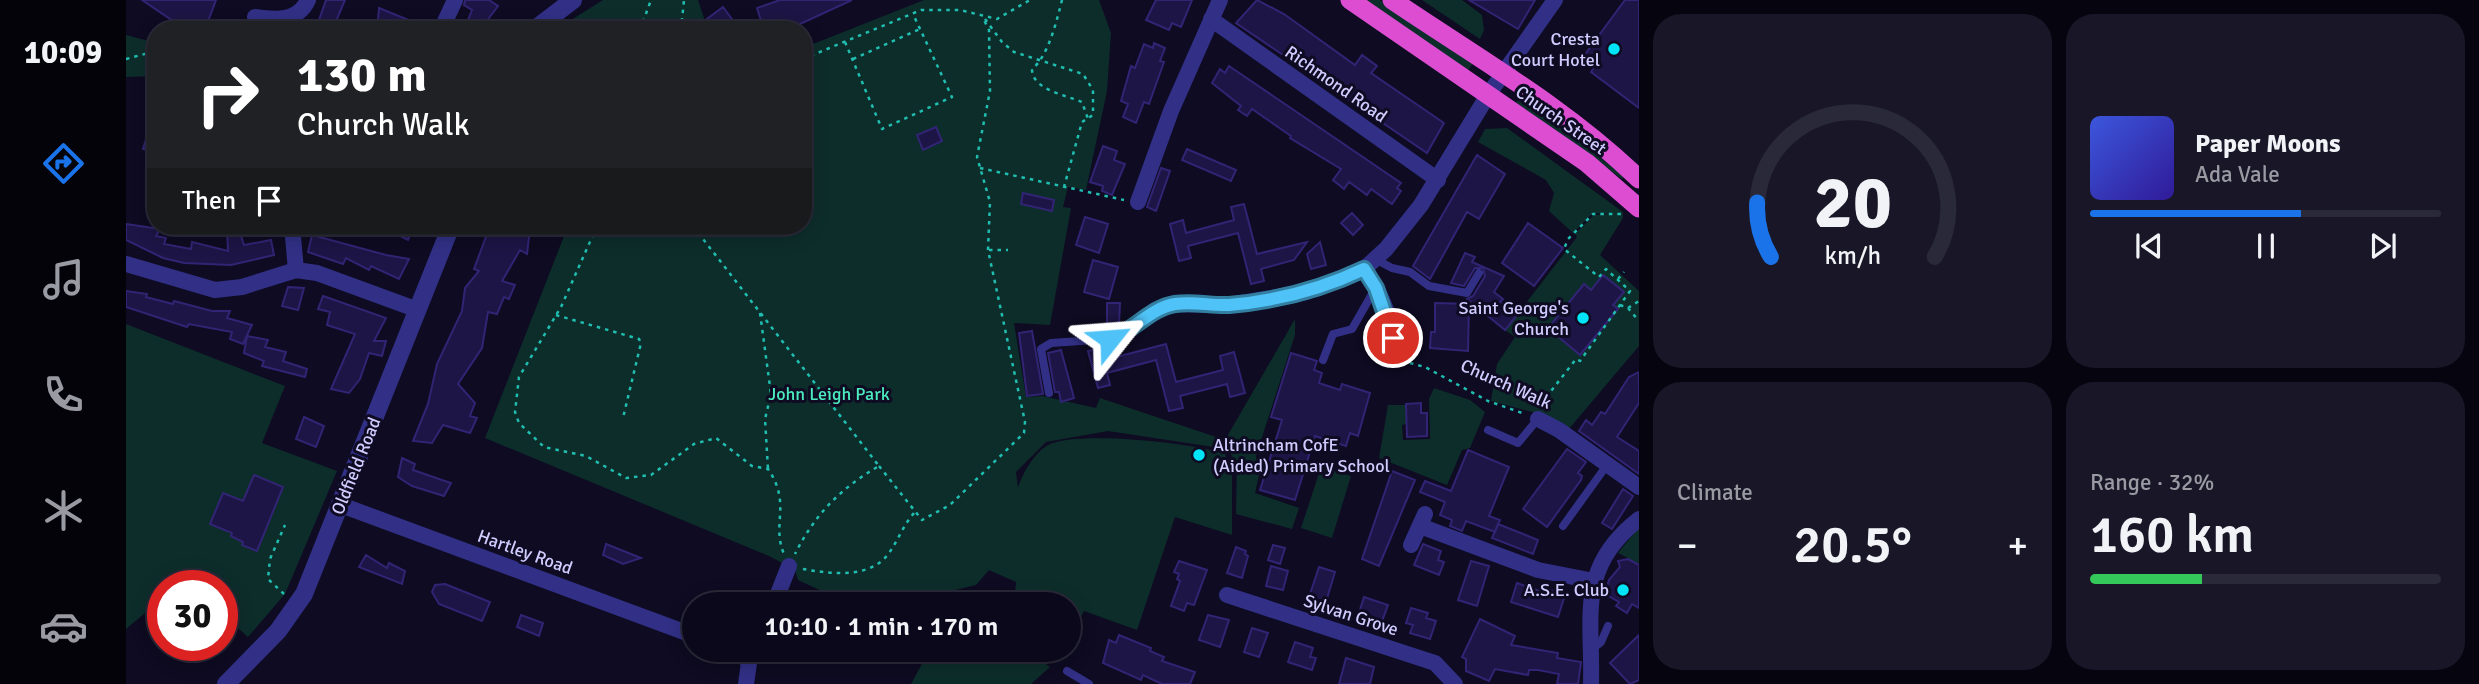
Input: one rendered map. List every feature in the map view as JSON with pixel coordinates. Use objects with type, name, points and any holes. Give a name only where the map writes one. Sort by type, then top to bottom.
[{"type":"highway","name":"Church Street","points":[[1350,0],[1587,163],[1634,211]]},
{"type":"highway","name":"Church Street","points":[[1392,0],[1503,74],[1617,158],[1639,179]]},
{"type":"highway","points":[[1617,158],[1639,164]]},
{"type":"street","points":[[255,17],[279,20],[299,13],[308,0]]},
{"type":"street","points":[[445,21],[455,0]]},
{"type":"street","points":[[546,21],[573,0]]},
{"type":"street","points":[[1138,202],[1171,111],[1220,0]]},
{"type":"street","points":[[1110,339],[1125,334],[1155,310],[1176,303],[1229,305],[1306,292],[1369,264],[1438,180],[1488,95],[1555,0]]},
{"type":"street","name":"Richmond Road","points":[[1211,19],[1438,180]]},
{"type":"street","points":[[293,235],[296,270]]},
{"type":"street","name":"Oldfield Road","points":[[226,684],[278,631],[299,603],[341,505],[447,235]]},
{"type":"street","points":[[126,264],[215,290],[242,287],[296,270],[317,273],[418,310]]},
{"type":"street","points":[[1369,264],[1389,323],[1396,360]]},
{"type":"street","name":"Church Walk","points":[[1536,418],[1570,437],[1639,487]]},
{"type":"street","name":"Hartley Road","points":[[341,505],[682,631]]},
{"type":"street","points":[[1591,684],[1589,603],[1594,581],[1621,536],[1639,519]]},
{"type":"street","points":[[1411,545],[1422,520],[1538,570],[1594,581]]},
{"type":"street","points":[[779,592],[789,566]]},
{"type":"street","name":"Sylvan Grove","points":[[1227,595],[1434,663],[1447,672],[1455,684]]},
{"type":"street","points":[[746,684],[749,662]]},
{"type":"lane","points":[[1369,264],[1410,272],[1429,286],[1458,293],[1467,293],[1479,273]]},
{"type":"lane","points":[[1323,360],[1333,334],[1352,328],[1376,288]]},
{"type":"lane","points":[[1049,393],[1041,349],[1051,343],[1110,339]]},
{"type":"lane","points":[[1488,430],[1518,443],[1536,418]]},
{"type":"lane","points":[[1563,526],[1607,465]]},
{"type":"lane","points":[[1591,650],[1601,642],[1608,626]]},
{"type":"lane","points":[[1067,671],[1089,684]]},
{"type":"path","points":[[643,21],[651,0]]},
{"type":"path","points":[[682,21],[684,0]]},
{"type":"path","points":[[812,55],[921,10],[960,10],[983,18],[997,19],[1030,0]]},
{"type":"path","points":[[1062,0],[1055,32],[1040,61],[1032,69],[1032,76],[1039,85],[1082,102],[1088,119]]},
{"type":"path","points":[[845,42],[881,129],[952,97],[913,14]]},
{"type":"path","points":[[983,18],[1014,52],[1083,74],[1093,90],[1093,115],[1082,122],[1064,187]]},
{"type":"path","points":[[700,235],[922,520],[950,505],[1024,433],[989,250],[990,202],[977,157],[990,90],[989,30],[983,18]]},
{"type":"path","points":[[852,59],[920,29]]},
{"type":"path","points":[[126,59],[147,53]]},
{"type":"path","points":[[980,168],[1138,202]]},
{"type":"path","points":[[1536,418],[1576,359],[1580,362],[1630,291],[1606,269],[1599,277],[1564,250],[1568,239],[1593,214],[1634,211]]},
{"type":"path","points":[[593,235],[555,315],[519,377],[515,412],[519,423],[544,447],[586,456],[626,478],[650,475],[694,444],[716,438],[752,466],[768,469]]},
{"type":"path","points":[[989,250],[1008,250]]},
{"type":"path","points":[[1618,279],[1623,272]]},
{"type":"path","points":[[1628,308],[1639,301]]},
{"type":"path","points":[[1620,305],[1628,308],[1639,321]]},
{"type":"path","points":[[760,312],[771,394],[765,419],[768,469],[782,499],[780,545],[789,566]]},
{"type":"path","points":[[555,315],[639,339],[641,343],[623,418]]},
{"type":"path","name":"Church Walk","points":[[1396,360],[1425,367],[1489,401],[1536,418]]},
{"type":"path","points":[[789,566],[810,525],[848,484],[879,466]]},
{"type":"path","points":[[789,566],[825,573],[872,569],[887,556],[915,511]]},
{"type":"path","points":[[285,525],[270,559],[268,579],[299,603]]},
{"type":"green space","points":[[603,0],[698,0],[705,21],[569,21]]},
{"type":"green space","name":"John Leigh Park","points":[[924,0],[1099,0],[1111,33],[1107,91],[1086,190],[1068,187],[1063,207],[1071,208],[1050,325],[1014,323],[1026,397],[1042,396],[1096,408],[1100,398],[1225,440],[1295,319],[1295,335],[1256,456],[1259,475],[1255,493],[1299,508],[1292,529],[1236,514],[1237,463],[1227,449],[1108,431],[1046,442],[1016,472],[1018,488],[1022,476],[1038,453],[1048,445],[1062,441],[1108,438],[1163,442],[1225,454],[1232,469],[1232,535],[1175,517],[1137,630],[1084,611],[1081,617],[1081,592],[1015,592],[1016,582],[989,570],[976,585],[947,592],[824,592],[798,580],[795,570],[769,556],[485,438],[564,235],[812,235],[812,44]]},
{"type":"green space","points":[[1364,0],[1380,0],[1473,63],[1468,71]]},
{"type":"green space","points":[[1422,0],[1462,0],[1482,15],[1484,30],[1480,39]]},
{"type":"green space","points":[[126,35],[147,41],[147,76],[126,77]]},
{"type":"green space","points":[[1520,97],[1624,176],[1622,179],[1515,104]]},
{"type":"green space","points":[[1507,128],[1623,212],[1623,218],[1600,255],[1639,291],[1639,346],[1568,430],[1547,416],[1491,401],[1497,364],[1515,337],[1505,330],[1577,237],[1575,234],[1594,215],[1610,214],[1593,213],[1573,233],[1549,211],[1554,193],[1546,180],[1478,142],[1485,129]]},
{"type":"green space","points":[[126,324],[285,386],[262,443],[337,471],[285,594],[248,637],[238,628],[238,570],[147,570],[147,611],[126,629]]},
{"type":"green space","points":[[1434,388],[1470,400],[1485,412],[1470,448],[1462,450],[1447,485],[1379,458],[1388,405],[1406,405],[1407,424],[1402,425],[1403,440],[1430,439],[1429,399]]},
{"type":"green space","points":[[1321,467],[1351,476],[1332,538],[1301,528]]},
{"type":"green space","points":[[1639,527],[1639,564],[1618,553]]},
{"type":"green space","points":[[923,662],[1043,662],[1050,667],[1031,684],[911,684]]},
{"type":"building","points":[[142,0],[216,0],[208,21],[173,21]]},
{"type":"building","points":[[326,0],[345,0],[336,21],[319,20]]},
{"type":"building","points":[[465,0],[489,0],[498,6],[487,21],[468,21],[472,10],[464,5]]},
{"type":"building","points":[[780,0],[852,0],[806,21],[761,21],[757,8]]},
{"type":"building","points":[[1156,0],[1192,0],[1181,27],[1172,23],[1169,30],[1146,20]]},
{"type":"building","points":[[1257,0],[1284,14],[1355,65],[1362,55],[1377,66],[1371,73],[1444,123],[1427,153],[1236,23]]},
{"type":"building","points":[[1469,0],[1535,0],[1518,29]]},
{"type":"building","name":"Cresta Court Hotel","points":[[1625,0],[1639,0],[1639,108],[1591,72],[1595,66],[1583,57]]},
{"type":"building","points":[[723,7],[733,21],[704,21]]},
{"type":"building","points":[[379,8],[411,21],[378,21]]},
{"type":"building","points":[[1154,43],[1165,48],[1160,61],[1164,62],[1149,104],[1144,102],[1136,123],[1123,117],[1128,104],[1121,101],[1131,66],[1135,68],[1144,44],[1153,48]]},
{"type":"building","points":[[1229,66],[1401,183],[1397,188],[1401,191],[1392,204],[1371,189],[1367,195],[1349,182],[1344,189],[1333,180],[1341,169],[1290,138],[1291,136],[1252,109],[1247,116],[1238,110],[1241,106],[1212,83],[1220,69],[1225,73]]},
{"type":"building","points":[[936,127],[942,141],[923,150],[917,135]]},
{"type":"building","points":[[1103,146],[1117,151],[1114,160],[1125,164],[1112,195],[1102,191],[1103,186],[1090,182]]},
{"type":"building","points":[[1187,149],[1236,170],[1231,181],[1182,160]]},
{"type":"building","points":[[1477,155],[1505,174],[1479,219],[1467,212],[1430,279],[1413,266]]},
{"type":"building","points":[[1161,168],[1170,171],[1156,211],[1147,207]]},
{"type":"building","points":[[1023,193],[1054,200],[1052,211],[1021,204]]},
{"type":"building","points":[[1244,204],[1257,254],[1307,242],[1294,260],[1261,269],[1264,281],[1251,284],[1238,233],[1188,246],[1191,258],[1179,261],[1170,224],[1183,220],[1186,233],[1234,220],[1231,207]]},
{"type":"building","points":[[1352,213],[1363,225],[1353,235],[1341,223]]},
{"type":"building","points":[[1085,217],[1108,224],[1099,253],[1076,245]]},
{"type":"building","points":[[1528,223],[1563,248],[1534,286],[1502,263]]},
{"type":"building","points":[[126,224],[147,227],[147,235],[166,238],[164,244],[191,249],[192,242],[228,251],[227,235],[241,235],[244,245],[271,240],[274,255],[231,265],[184,263],[163,258],[126,240]]},
{"type":"building","points":[[312,235],[409,259],[399,279],[371,266],[369,270],[346,258],[343,264],[308,252]]},
{"type":"building","points":[[487,235],[529,235],[527,254],[520,250],[502,281],[515,285],[509,299],[504,297],[497,314],[488,312],[482,348],[458,384],[475,403],[470,416],[477,418],[470,433],[443,425],[432,443],[413,441],[428,404],[437,364],[462,311],[465,288],[479,271],[474,269]]},
{"type":"building","points":[[1320,242],[1326,265],[1311,269],[1307,254]]},
{"type":"building","points":[[1465,253],[1475,257],[1472,262],[1504,276],[1494,292],[1503,299],[1500,302],[1517,315],[1505,330],[1467,299],[1473,296],[1485,276],[1483,268],[1475,268],[1464,286],[1451,283]]},
{"type":"building","points":[[1093,260],[1118,267],[1109,299],[1084,292]]},
{"type":"building","name":"Saint George's Church","points":[[1603,275],[1624,292],[1613,305],[1618,309],[1580,355],[1548,328],[1584,284],[1591,290]]},
{"type":"building","points":[[288,287],[304,288],[298,310],[282,306]]},
{"type":"building","points":[[126,291],[147,294],[146,297],[173,304],[174,301],[212,311],[230,311],[227,318],[252,325],[243,344],[230,339],[232,332],[189,324],[187,327],[126,307]]},
{"type":"building","points":[[323,296],[386,318],[374,341],[386,341],[382,356],[369,353],[360,379],[349,393],[331,389],[355,334],[327,325],[330,312],[318,309]]},
{"type":"building","points":[[1107,303],[1120,303],[1119,325],[1107,329]]},
{"type":"building","points":[[1435,303],[1469,304],[1468,351],[1430,348],[1431,332],[1435,332]]},
{"type":"building","points":[[1032,331],[1043,394],[1027,396],[1019,333]]},
{"type":"building","points":[[247,336],[268,340],[265,347],[286,352],[283,361],[307,369],[305,377],[262,366],[264,361],[244,353]]},
{"type":"building","points":[[1166,344],[1176,382],[1223,370],[1220,356],[1234,352],[1245,393],[1230,397],[1227,384],[1180,396],[1183,408],[1169,411],[1156,360],[1107,373],[1110,385],[1098,388],[1088,351],[1102,348],[1105,360]]},
{"type":"building","points":[[1061,350],[1074,398],[1061,402],[1059,392],[1055,392],[1048,353]]},
{"type":"building","points":[[1291,353],[1317,361],[1314,370],[1322,373],[1319,383],[1340,390],[1342,384],[1370,393],[1358,436],[1350,433],[1346,446],[1315,436],[1295,500],[1260,490],[1282,420],[1271,417]]},
{"type":"building","points":[[1639,372],[1639,403],[1617,437],[1639,451],[1639,474],[1579,431],[1586,420],[1592,425],[1601,412],[1605,414],[1629,377]]},
{"type":"building","points":[[1421,403],[1421,413],[1427,413],[1427,436],[1407,437],[1406,404]]},
{"type":"building","points":[[304,417],[324,426],[316,447],[296,439]]},
{"type":"building","points":[[1567,449],[1586,462],[1578,473],[1582,476],[1581,480],[1547,527],[1523,509]]},
{"type":"building","points":[[1468,450],[1509,467],[1489,516],[1500,520],[1495,532],[1466,521],[1462,531],[1450,526],[1452,520],[1440,515],[1445,502],[1420,492],[1425,481],[1451,491]]},
{"type":"building","points":[[402,458],[415,464],[413,470],[451,483],[444,496],[412,486],[398,477]]},
{"type":"building","points":[[1392,471],[1415,480],[1379,566],[1362,559]]},
{"type":"building","points":[[254,475],[283,487],[257,551],[242,545],[243,542],[231,536],[232,533],[210,524],[223,493],[243,501]]},
{"type":"building","points":[[1623,489],[1633,496],[1612,529],[1602,523]]},
{"type":"building","points":[[1498,524],[1538,540],[1533,554],[1492,538]]},
{"type":"building","points":[[606,544],[641,558],[623,564],[603,555]]},
{"type":"building","points":[[1423,544],[1441,551],[1438,560],[1444,562],[1439,575],[1414,565]]},
{"type":"building","points":[[1273,545],[1285,548],[1280,564],[1268,560]]},
{"type":"building","points":[[1236,547],[1246,551],[1248,556],[1242,578],[1227,573]]},
{"type":"building","points":[[366,555],[387,568],[389,563],[405,571],[402,584],[359,567]]},
{"type":"building","name":"A.S.E. Club","points":[[1628,559],[1639,565],[1639,608],[1632,604],[1627,613],[1616,606],[1619,602],[1605,594],[1609,580],[1620,567],[1618,561]]},
{"type":"building","points":[[1179,561],[1207,570],[1194,605],[1187,603],[1184,611],[1171,606],[1180,581],[1177,579],[1179,574],[1174,572]]},
{"type":"building","points":[[1471,561],[1489,566],[1477,606],[1458,600]]},
{"type":"building","points":[[1271,566],[1288,571],[1283,590],[1266,586]]},
{"type":"building","points":[[1319,567],[1335,572],[1325,605],[1308,600]]},
{"type":"building","points":[[1517,583],[1548,594],[1550,590],[1565,595],[1558,617],[1511,602]]},
{"type":"building","points":[[445,584],[490,602],[482,621],[439,604],[432,592],[435,585]]},
{"type":"building","points":[[1364,597],[1388,605],[1382,621],[1358,616]]},
{"type":"building","points":[[1411,608],[1428,613],[1426,618],[1436,621],[1430,639],[1410,633],[1413,625],[1406,623]]},
{"type":"building","points":[[521,615],[543,623],[539,636],[517,627]]},
{"type":"building","points":[[1208,615],[1229,620],[1220,647],[1199,640]]},
{"type":"building","points":[[1480,619],[1515,636],[1511,645],[1558,653],[1557,658],[1581,662],[1578,684],[1557,684],[1559,674],[1538,670],[1529,670],[1528,675],[1495,669],[1489,681],[1466,671],[1466,659],[1462,657]]},
{"type":"building","points":[[1252,628],[1268,633],[1259,657],[1244,652]]},
{"type":"building","points":[[1119,635],[1151,648],[1150,651],[1164,657],[1162,661],[1195,672],[1190,684],[1162,684],[1143,675],[1141,680],[1103,663],[1109,640],[1116,643]]},
{"type":"building","points":[[1639,635],[1639,680],[1630,684],[1610,663]]},
{"type":"building","points":[[1295,642],[1313,648],[1310,657],[1316,658],[1312,670],[1288,662]]},
{"type":"building","points":[[1346,658],[1374,667],[1370,684],[1339,684]]},
{"type":"place","name":"Cresta Court Hotel","points":[[1614,49]]},
{"type":"place","name":"Saint George's Church","points":[[1583,318]]},
{"type":"place","name":"Altrincham CofE (Aided) Primary School","points":[[1199,455]]},
{"type":"place","name":"A.S.E. Club","points":[[1623,590]]},
{"type":"route","points":[[1110,339],[1125,334],[1155,310],[1176,303],[1229,305],[1306,292],[1342,280],[1364,269],[1376,288],[1393,338]]}]
